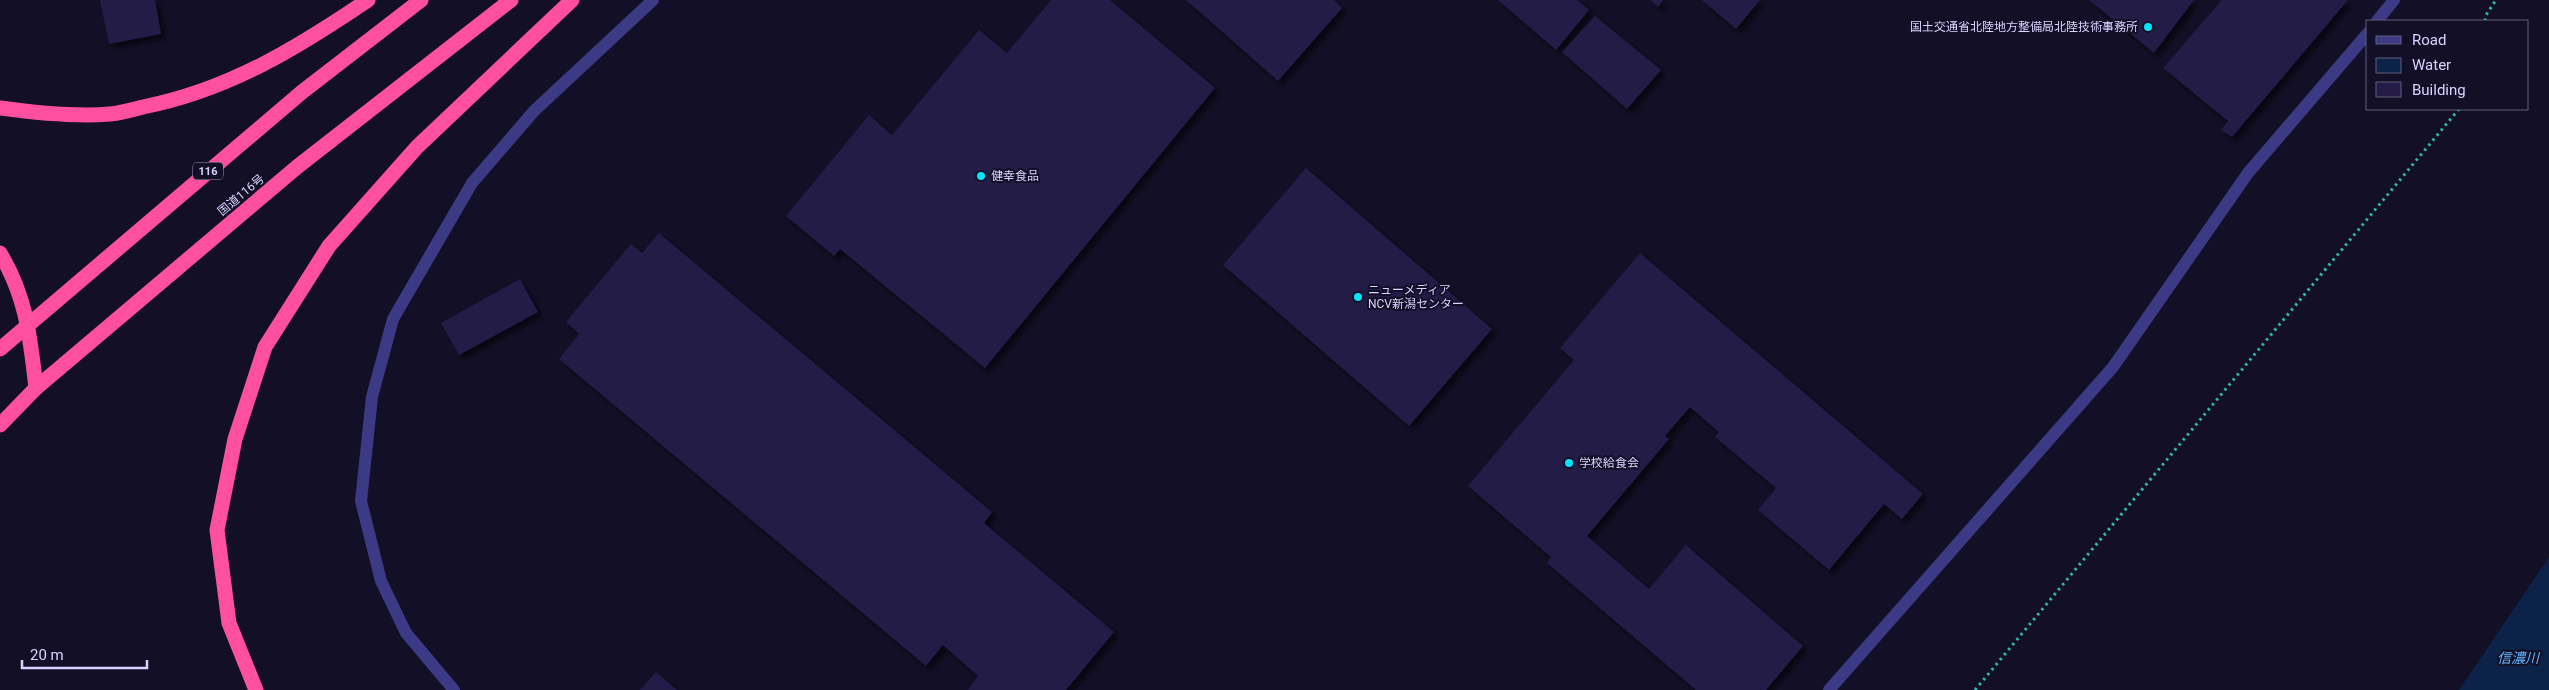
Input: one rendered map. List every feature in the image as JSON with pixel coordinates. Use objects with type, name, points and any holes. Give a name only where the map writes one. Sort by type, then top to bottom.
[{"type":"highway","points":[[0,108],[46,114],[111,114],[173,101],[229,81],[301,45],[368,0]]},
{"type":"highway","name":"116","points":[[0,348],[302,92],[421,0]]},
{"type":"highway","name":"国道116号","points":[[0,425],[36,388],[297,167],[511,0]]},
{"type":"highway","points":[[256,690],[229,623],[217,530],[235,439],[266,346],[329,246],[417,147],[572,0]]},
{"type":"highway","points":[[0,253],[14,276],[28,323],[36,388]]},
{"type":"street","points":[[454,690],[406,632],[402,624],[381,581],[361,501],[372,397],[393,319],[472,182],[534,111],[652,0]]},
{"type":"street","points":[[2378,20],[2394,0]]},
{"type":"street","points":[[1829,690],[2113,367],[2248,173],[2366,35]]},
{"type":"path","points":[[2485,20],[2486,15],[2496,0]]},
{"type":"path","points":[[1975,690],[2458,110]]},
{"type":"water","name":"信濃川","points":[[2549,557],[2549,690],[2459,690]]},
{"type":"building","points":[[100,0],[155,0],[161,34],[109,44]]},
{"type":"building","name":"健幸食品","points":[[1051,0],[1110,0],[1215,88],[985,368],[840,249],[834,256],[786,216],[869,115],[892,135],[979,30],[1007,53]]},
{"type":"building","points":[[1186,0],[1334,0],[1342,8],[1278,81]]},
{"type":"building","points":[[1498,0],[1577,0],[1589,10],[1556,50]]},
{"type":"building","points":[[1650,0],[1663,0],[1658,7]]},
{"type":"building","points":[[1702,0],[1760,0],[1736,29]]},
{"type":"building","name":"国土交通省北陸地方整備局北陸技術事務所","points":[[2089,0],[2194,0],[2154,53]]},
{"type":"building","points":[[2222,0],[2348,0],[2232,137],[2221,130],[2228,121],[2163,68]]},
{"type":"building","points":[[1595,16],[1661,70],[1627,109],[1562,52]]},
{"type":"building","name":"ニューメディア NCV新潟センター","points":[[1306,168],[1492,329],[1409,426],[1223,265]]},
{"type":"building","points":[[659,233],[992,512],[984,523],[1114,632],[1066,690],[968,690],[978,676],[943,645],[926,666],[559,359],[579,334],[566,322],[631,244],[642,253]]},
{"type":"building","name":"学校給食会","points":[[1640,253],[1923,494],[1902,519],[1884,504],[1829,570],[1758,510],[1776,488],[1715,437],[1719,432],[1690,407],[1665,436],[1669,439],[1587,536],[1649,589],[1686,545],[1803,646],[1766,690],[1696,690],[1547,563],[1551,557],[1468,486],[1574,360],[1560,348]]},
{"type":"building","points":[[520,279],[538,312],[459,355],[441,323]]},
{"type":"building","points":[[656,672],[677,690],[640,690]]},
{"type":"place","name":"国土交通省北陸地方整備局北陸技術事務所","points":[[2148,27]]},
{"type":"place","name":"健幸食品","points":[[981,176]]},
{"type":"place","name":"ニューメディア NCV新潟センター","points":[[1358,297]]},
{"type":"place","name":"学校給食会","points":[[1569,463]]}]
